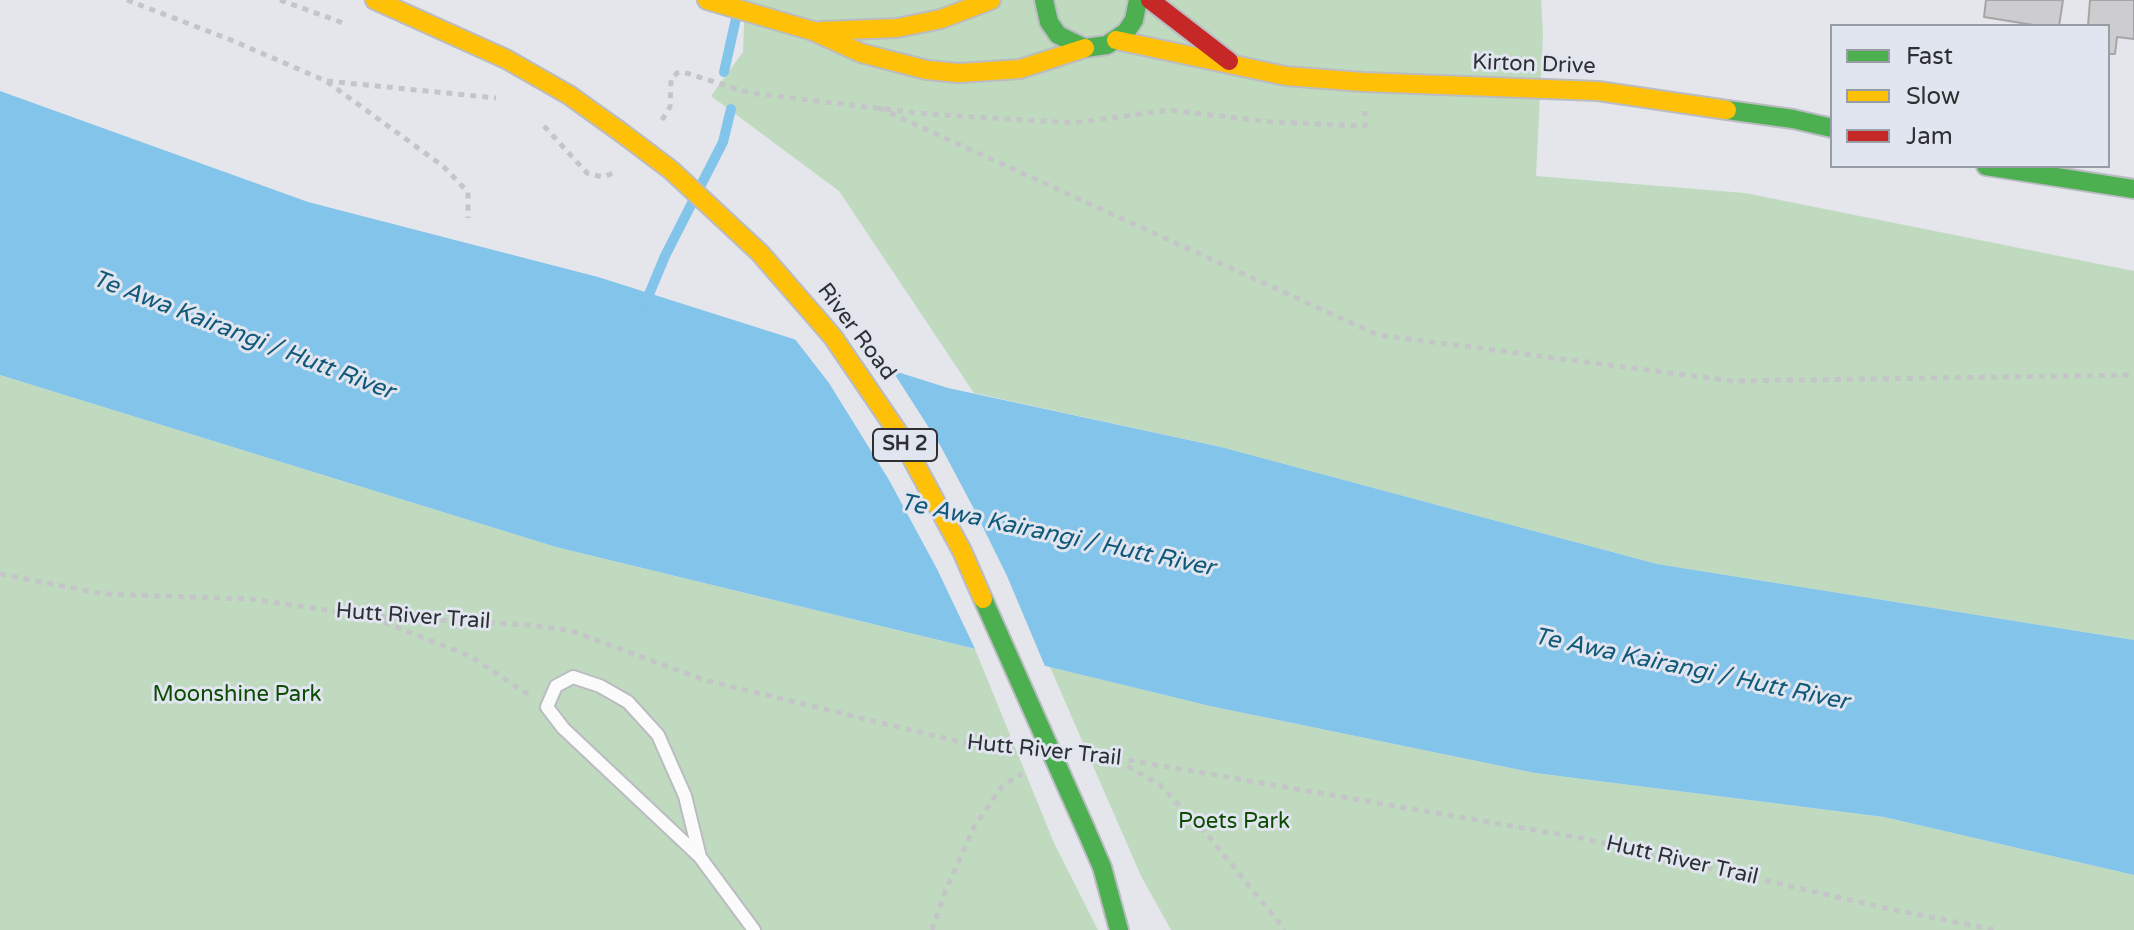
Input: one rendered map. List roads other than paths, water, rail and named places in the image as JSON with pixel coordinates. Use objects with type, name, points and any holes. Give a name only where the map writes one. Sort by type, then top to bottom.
[{"type":"main road","name":"River Road","points":[[375,0],[506,59],[569,95],[622,133],[671,170],[760,253],[833,337],[899,434],[962,551],[1102,867],[1119,930]]},
{"type":"main road","points":[[707,0],[813,31],[872,56],[927,70],[959,73],[1020,69],[1116,40],[1134,20],[1138,0]]},
{"type":"main road","points":[[813,31],[897,28],[941,19],[991,0]]},
{"type":"main road","points":[[1044,0],[1049,22],[1058,35],[1085,48]]},
{"type":"main road","name":"Kirton Drive","points":[[1150,0],[1180,20],[1233,64]]},
{"type":"main road","name":"Kirton Drive","points":[[1116,40],[1286,76],[1598,91],[1793,119],[1830,128]]},
{"type":"main road","points":[[1999,168],[2134,189]]},
{"type":"main road","name":"River Road","points":[[1102,867],[1136,917]]},
{"type":"lane","points":[[700,857],[685,796],[658,735],[628,702],[600,686],[573,677],[556,686],[547,707],[563,728],[700,857],[754,930]]},
{"type":"water","name":"Te Awa Kairangi / Hutt River","points":[[0,91],[308,202],[598,277],[948,388],[1221,447],[1657,564],[2134,640],[2134,875],[1884,817],[1535,773],[1210,706],[556,547],[0,375]]},
{"type":"waterway","points":[[724,72],[737,14]]},
{"type":"waterway","points":[[701,185],[723,142],[731,109]]},
{"type":"waterway","points":[[645,304],[692,203]]},
{"type":"park label","name":"Moonshine Park","points":[[237,695]]},
{"type":"park label","name":"Poets Park","points":[[1234,822]]}]
